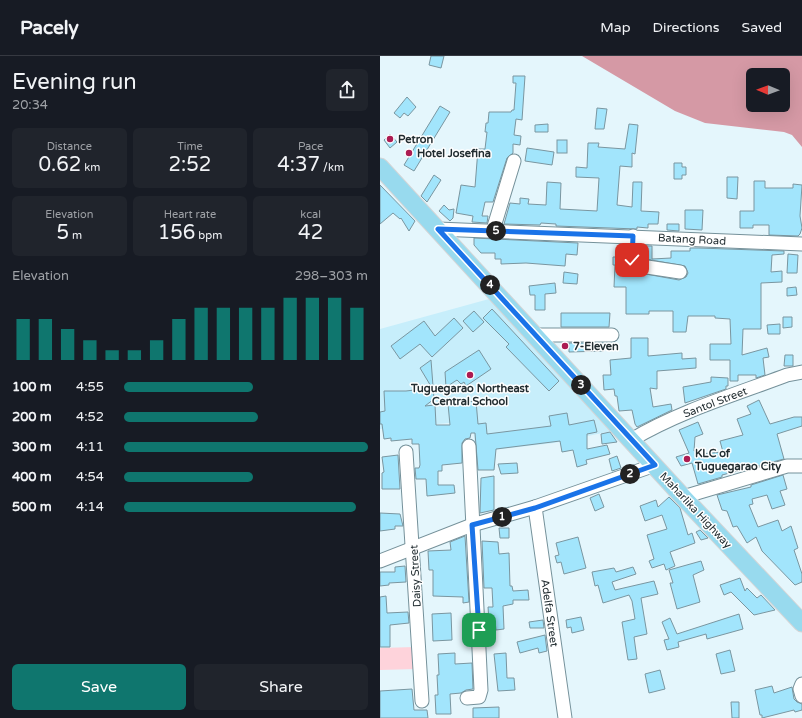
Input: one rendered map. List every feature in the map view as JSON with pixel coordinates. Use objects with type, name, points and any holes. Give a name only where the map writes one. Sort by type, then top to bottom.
[{"type":"main road","name":"Maharlika Highway","points":[[380,167],[536,335],[683,497],[802,623]]},
{"type":"street","points":[[492,230],[514,162]]},
{"type":"street","name":"Batang Road","points":[[438,229],[492,230],[802,244]]},
{"type":"street","points":[[633,236],[634,265],[680,272]]},
{"type":"street","points":[[536,335],[612,335]]},
{"type":"street","name":"Santol Street","points":[[631,440],[652,427],[695,409],[787,375],[802,372]]},
{"type":"street","points":[[469,446],[481,690],[474,698]]},
{"type":"street","name":"Daisy Street","points":[[406,452],[422,701]]},
{"type":"street","points":[[380,561],[472,525],[535,508],[655,465]]},
{"type":"street","points":[[683,497],[787,466],[802,466]]},
{"type":"street","name":"Adelfa Street","points":[[535,508],[565,718]]},
{"type":"street","points":[[802,684],[800,689],[802,696]]},
{"type":"shaded area","points":[[582,56],[802,56],[802,147],[792,135],[784,132],[705,123],[675,111]]},
{"type":"shaded area","name":"Tuguegarao Northeast Central School","points":[[489,299],[612,431],[554,443],[476,452],[472,421],[380,429],[380,329]]},
{"type":"shaded area","points":[[415,647],[416,669],[380,670],[380,648]]},
{"type":"building","points":[[431,56],[444,56],[441,68],[429,65]]},
{"type":"building","points":[[513,76],[525,76],[522,120],[516,119],[514,135],[521,136],[520,145],[513,144],[513,153],[507,158],[493,202],[485,202],[482,216],[488,216],[487,223],[472,222],[473,216],[456,213],[461,185],[475,187],[478,149],[485,149],[487,132],[485,132],[489,112],[511,112],[514,110],[516,83],[513,83]]},
{"type":"building","points":[[407,97],[416,107],[408,116],[404,113],[400,118],[394,113]]},
{"type":"building","points":[[440,106],[450,112],[414,171],[404,165]]},
{"type":"building","points":[[597,108],[607,109],[604,129],[595,129]]},
{"type":"building","points":[[548,124],[548,132],[535,132],[535,125]]},
{"type":"building","points":[[629,124],[638,125],[635,154],[632,153],[632,167],[620,166],[617,205],[632,207],[633,182],[642,182],[641,211],[659,212],[658,224],[648,224],[648,228],[637,227],[637,229],[556,226],[556,224],[541,223],[540,225],[504,224],[510,203],[520,204],[520,198],[529,199],[528,204],[546,205],[547,182],[561,183],[560,209],[597,211],[599,178],[576,177],[576,167],[587,168],[588,143],[599,143],[598,147],[625,149]]},
{"type":"building","points":[[390,134],[397,142],[390,148],[384,140]]},
{"type":"building","points":[[557,140],[567,140],[567,153],[557,153]]},
{"type":"building","points":[[527,148],[554,152],[552,165],[525,161]]},
{"type":"building","points":[[674,163],[682,163],[682,167],[686,167],[686,175],[682,175],[682,179],[674,179]]},
{"type":"building","points":[[434,175],[441,180],[427,202],[421,196]]},
{"type":"building","points":[[727,177],[738,177],[737,199],[727,198]]},
{"type":"building","points":[[754,181],[765,181],[765,188],[793,188],[793,184],[802,185],[800,216],[802,228],[798,236],[769,235],[769,225],[753,225],[753,228],[740,228],[740,211],[754,211]]},
{"type":"building","points":[[380,185],[415,221],[409,231],[401,218],[400,219],[393,213],[380,224]]},
{"type":"building","points":[[444,205],[449,210],[454,209],[453,218],[450,221],[439,211]]},
{"type":"building","points":[[685,210],[703,210],[702,230],[685,229]]},
{"type":"building","points":[[667,224],[679,224],[679,231],[667,230]]},
{"type":"building","points":[[474,238],[578,243],[577,255],[566,254],[565,266],[526,263],[501,264],[501,259],[495,259],[495,253],[481,253],[474,245]]},
{"type":"building","points":[[620,245],[625,245],[624,263],[629,271],[679,280],[686,277],[688,273],[685,266],[640,258],[641,246],[652,246],[652,259],[671,258],[671,251],[690,251],[690,248],[784,251],[784,254],[772,255],[771,272],[782,271],[782,282],[761,283],[761,329],[743,329],[742,355],[767,348],[769,357],[763,358],[765,375],[756,378],[756,375],[738,375],[738,381],[730,381],[730,360],[710,360],[710,344],[731,344],[730,319],[715,318],[715,316],[688,316],[686,332],[673,332],[673,311],[649,311],[649,314],[626,314],[626,287],[614,287],[615,265],[613,265],[613,257],[620,257]]},
{"type":"building","points":[[788,254],[798,255],[797,273],[787,273]]},
{"type":"building","points":[[564,272],[578,274],[577,284],[563,283]]},
{"type":"building","points":[[555,283],[556,293],[545,294],[545,310],[535,310],[535,295],[530,295],[529,286]]},
{"type":"building","points":[[796,287],[797,295],[787,296],[787,288]]},
{"type":"building","points":[[492,309],[559,381],[549,391],[506,347],[509,344],[483,318]]},
{"type":"building","points":[[474,311],[484,322],[473,332],[463,321]]},
{"type":"building","points":[[561,313],[610,313],[609,327],[561,327]]},
{"type":"building","points":[[783,317],[792,317],[792,327],[783,328]]},
{"type":"building","points":[[454,318],[463,328],[432,357],[420,344],[400,359],[391,346],[424,321],[435,336]]},
{"type":"building","points":[[780,324],[780,334],[768,334],[767,325]]},
{"type":"building","points":[[631,338],[648,338],[648,356],[682,353],[682,359],[696,358],[696,368],[657,371],[657,389],[650,388],[653,407],[671,404],[672,410],[637,427],[632,410],[619,411],[617,396],[615,396],[614,389],[604,390],[603,375],[611,375],[610,360],[631,358]]},
{"type":"building","points":[[569,343],[603,343],[604,351],[569,352]]},
{"type":"building","points":[[479,350],[491,369],[466,386],[464,382],[461,384],[457,380],[446,387],[445,372]]},
{"type":"building","points":[[785,355],[793,355],[793,366],[784,366]]},
{"type":"building","points":[[431,360],[434,399],[425,406],[435,405],[436,425],[450,425],[448,404],[476,401],[478,424],[486,423],[487,434],[551,426],[549,416],[567,413],[569,425],[594,420],[597,432],[587,434],[587,449],[607,445],[610,454],[586,460],[587,464],[577,467],[573,450],[562,452],[560,441],[496,449],[494,470],[478,470],[475,433],[471,433],[470,438],[465,439],[462,443],[462,463],[442,465],[442,471],[438,471],[438,485],[454,485],[455,493],[427,496],[426,479],[416,479],[415,468],[419,468],[420,465],[419,444],[412,444],[412,439],[391,441],[391,438],[384,439],[382,424],[380,424],[380,412],[385,411],[384,391],[406,391],[432,388],[420,368]]},
{"type":"building","points":[[711,377],[728,378],[728,386],[726,386],[726,389],[685,403],[683,387],[711,382]]},
{"type":"building","points":[[759,400],[770,424],[794,417],[802,417],[802,426],[777,434],[784,459],[722,475],[722,477],[698,484],[692,463],[681,466],[676,457],[689,453],[679,430],[698,422],[703,434],[695,437],[694,451],[698,450],[699,454],[723,452],[720,441],[743,435],[737,419],[751,414],[747,406]]},
{"type":"building","points":[[610,432],[617,442],[602,444],[601,434]]},
{"type":"building","points":[[398,455],[400,489],[382,489],[382,473],[384,472],[382,457]]},
{"type":"building","points":[[617,456],[621,468],[612,471],[609,459]]},
{"type":"building","points":[[517,463],[518,473],[501,474],[498,464]]},
{"type":"building","points":[[783,475],[787,489],[780,491],[785,505],[772,509],[767,495],[752,499],[753,504],[749,505],[758,527],[778,520],[782,531],[791,526],[798,548],[794,550],[802,574],[802,582],[795,585],[762,551],[756,537],[747,543],[737,526],[733,527],[727,511],[722,510],[717,495],[751,487],[751,485]]},
{"type":"building","points":[[494,476],[494,510],[480,513],[481,478]]},
{"type":"building","points":[[599,494],[604,507],[595,511],[590,498]]},
{"type":"building","points":[[669,497],[680,508],[688,535],[692,533],[695,543],[670,552],[675,566],[666,570],[664,564],[652,568],[649,561],[654,559],[647,535],[667,529],[662,515],[645,521],[640,506],[656,500],[658,507]]},
{"type":"building","points":[[380,513],[400,514],[403,526],[395,526],[395,529],[380,531]]},
{"type":"building","points":[[499,528],[509,528],[509,538],[500,538]]},
{"type":"building","points":[[700,530],[708,538],[701,540],[696,532]]},
{"type":"building","points":[[465,536],[469,602],[463,603],[463,597],[433,596],[433,570],[429,570],[428,551],[451,550],[450,542]]},
{"type":"building","points":[[578,537],[586,568],[564,574],[561,562],[557,563],[555,556],[559,555],[556,543]]},
{"type":"building","points":[[482,541],[498,542],[499,554],[509,553],[510,586],[512,586],[513,591],[528,590],[529,600],[513,600],[513,604],[503,606],[504,629],[496,630],[495,621],[489,621],[488,607],[493,607],[492,588],[484,588]]},
{"type":"building","points":[[701,561],[704,570],[693,575],[700,602],[677,609],[670,583],[673,583],[669,570]]},
{"type":"building","points":[[405,566],[406,582],[389,583],[389,585],[380,586],[380,572],[395,572],[395,567]]},
{"type":"building","points":[[633,567],[636,574],[612,582],[615,590],[654,581],[658,594],[641,598],[647,634],[634,637],[637,659],[628,660],[622,622],[635,619],[632,601],[629,595],[603,603],[598,585],[595,586],[592,572],[614,568],[616,572]]},
{"type":"building","points":[[740,578],[745,591],[747,588],[757,598],[761,595],[775,610],[754,615],[731,592],[724,595],[720,585]]},
{"type":"building","points":[[386,596],[387,613],[408,612],[409,623],[390,625],[390,647],[380,647],[380,597]]},
{"type":"building","points":[[451,613],[452,640],[433,641],[432,614]]},
{"type":"building","points":[[739,614],[743,629],[707,639],[706,634],[678,642],[679,647],[667,650],[664,640],[669,639],[662,622],[670,618],[677,634]]},
{"type":"building","points":[[581,617],[584,630],[572,633],[571,627],[567,628],[566,620]]},
{"type":"building","points":[[543,620],[544,628],[530,628],[529,622]]},
{"type":"building","points":[[545,635],[547,651],[539,653],[538,648],[520,653],[517,642]]},
{"type":"building","points":[[730,650],[735,671],[721,674],[716,654]]},
{"type":"building","points":[[455,653],[455,664],[472,663],[473,689],[466,690],[461,693],[450,694],[451,714],[436,714],[435,695],[438,695],[437,675],[439,675],[438,654]]},
{"type":"building","points":[[506,653],[507,678],[514,678],[515,690],[498,691],[494,654]]},
{"type":"building","points":[[660,670],[665,689],[649,693],[645,674]]},
{"type":"building","points":[[772,686],[774,693],[792,687],[794,699],[802,704],[802,710],[795,712],[794,710],[762,718],[762,715],[760,715],[755,690]]},
{"type":"building","points":[[412,689],[414,710],[427,710],[428,718],[380,718],[380,691]]},
{"type":"building","points":[[731,702],[739,702],[739,718],[732,718]]},
{"type":"building","points":[[499,707],[499,718],[473,718],[473,708]]},
{"type":"place","name":"Petron","points":[[390,139]]},
{"type":"place","name":"Hotel Josefina","points":[[409,153]]},
{"type":"place","name":"7-Eleven","points":[[565,346]]},
{"type":"place","name":"Tuguegarao Northeast Central School","points":[[470,375]]},
{"type":"place","name":"KLC of Tuguegarao City","points":[[687,459]]},
{"type":"route","points":[[479,630],[472,525],[535,508],[655,465],[438,229],[633,236],[632,260]]}]
